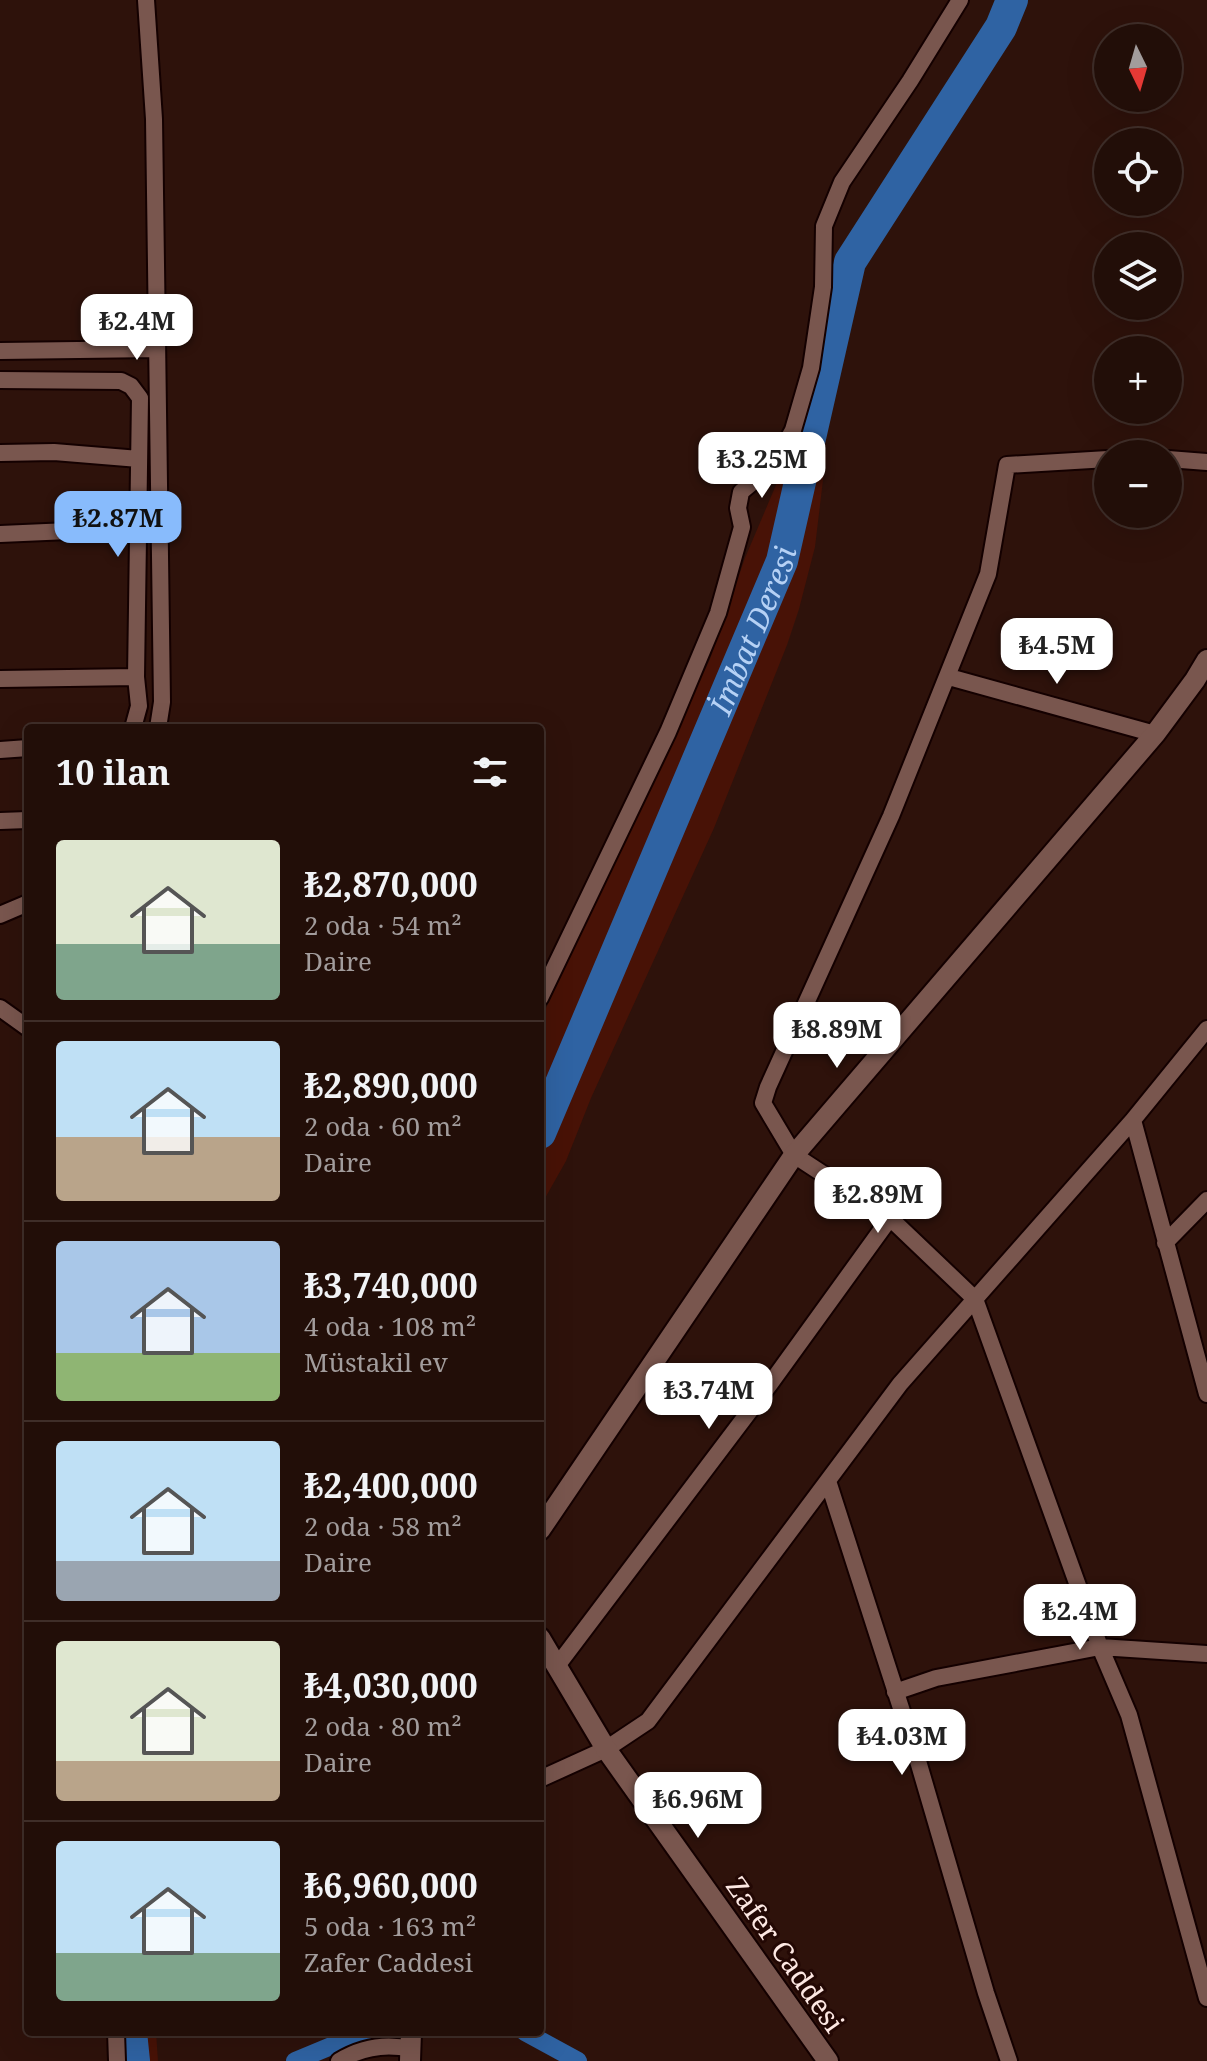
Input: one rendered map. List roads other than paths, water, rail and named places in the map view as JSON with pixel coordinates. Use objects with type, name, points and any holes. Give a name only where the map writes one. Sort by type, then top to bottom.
[{"type":"street","points":[[146,0],[154,119],[162,702],[159,724]]},
{"type":"street","points":[[544,990],[668,732],[718,613],[742,527],[738,508],[741,492],[775,463],[793,430],[811,368],[823,287],[824,226],[842,182],[960,0]]},
{"type":"street","points":[[0,351],[157,349]]},
{"type":"street","points":[[0,380],[121,381],[131,386],[140,398],[136,677],[139,706],[134,724]]},
{"type":"street","points":[[0,453],[54,452],[139,459]]},
{"type":"street","points":[[1094,460],[1007,465],[988,574],[949,677],[891,816],[763,1103],[794,1155],[890,1218],[975,1299],[1100,1647],[1129,1715],[1207,1998]]},
{"type":"street","points":[[1182,460],[1207,462]]},
{"type":"street","points":[[0,534],[138,528]]},
{"type":"street","points":[[544,1524],[794,1155],[1155,734],[1207,660]]},
{"type":"street","points":[[0,679],[136,677]]},
{"type":"street","points":[[949,677],[1155,734]]},
{"type":"street","points":[[0,750],[24,748]]},
{"type":"street","points":[[0,821],[24,820]]},
{"type":"street","points":[[0,915],[24,905]]},
{"type":"street","points":[[0,1008],[24,1025]]},
{"type":"street","points":[[544,1777],[606,1749],[648,1721],[900,1384],[1133,1120],[1207,1029]]},
{"type":"street","points":[[1133,1120],[1165,1243],[1199,1340],[1207,1394]]},
{"type":"street","points":[[1165,1243],[1207,1200]]},
{"type":"street","points":[[557,1666],[770,1384],[890,1218]]},
{"type":"street","points":[[828,1481],[1009,2061]]},
{"type":"street","name":"Zafer Caddesi","points":[[544,1645],[606,1749],[828,2061]]},
{"type":"street","points":[[895,1692],[936,1678],[1100,1647],[1207,1654]]},
{"type":"street","points":[[116,2036],[117,2061]]},
{"type":"street","points":[[339,2061],[378,2045],[394,2045],[414,2051]]},
{"type":"waterway","name":"İmbat Deresi","points":[[544,1124],[782,561],[850,262],[1001,27],[1012,0]]},
{"type":"waterway","name":"İmbat Deresi","points":[[131,2036],[134,2061]]},
{"type":"waterway","points":[[295,2061],[355,2036]]},
{"type":"waterway","points":[[532,2036],[578,2061]]}]
